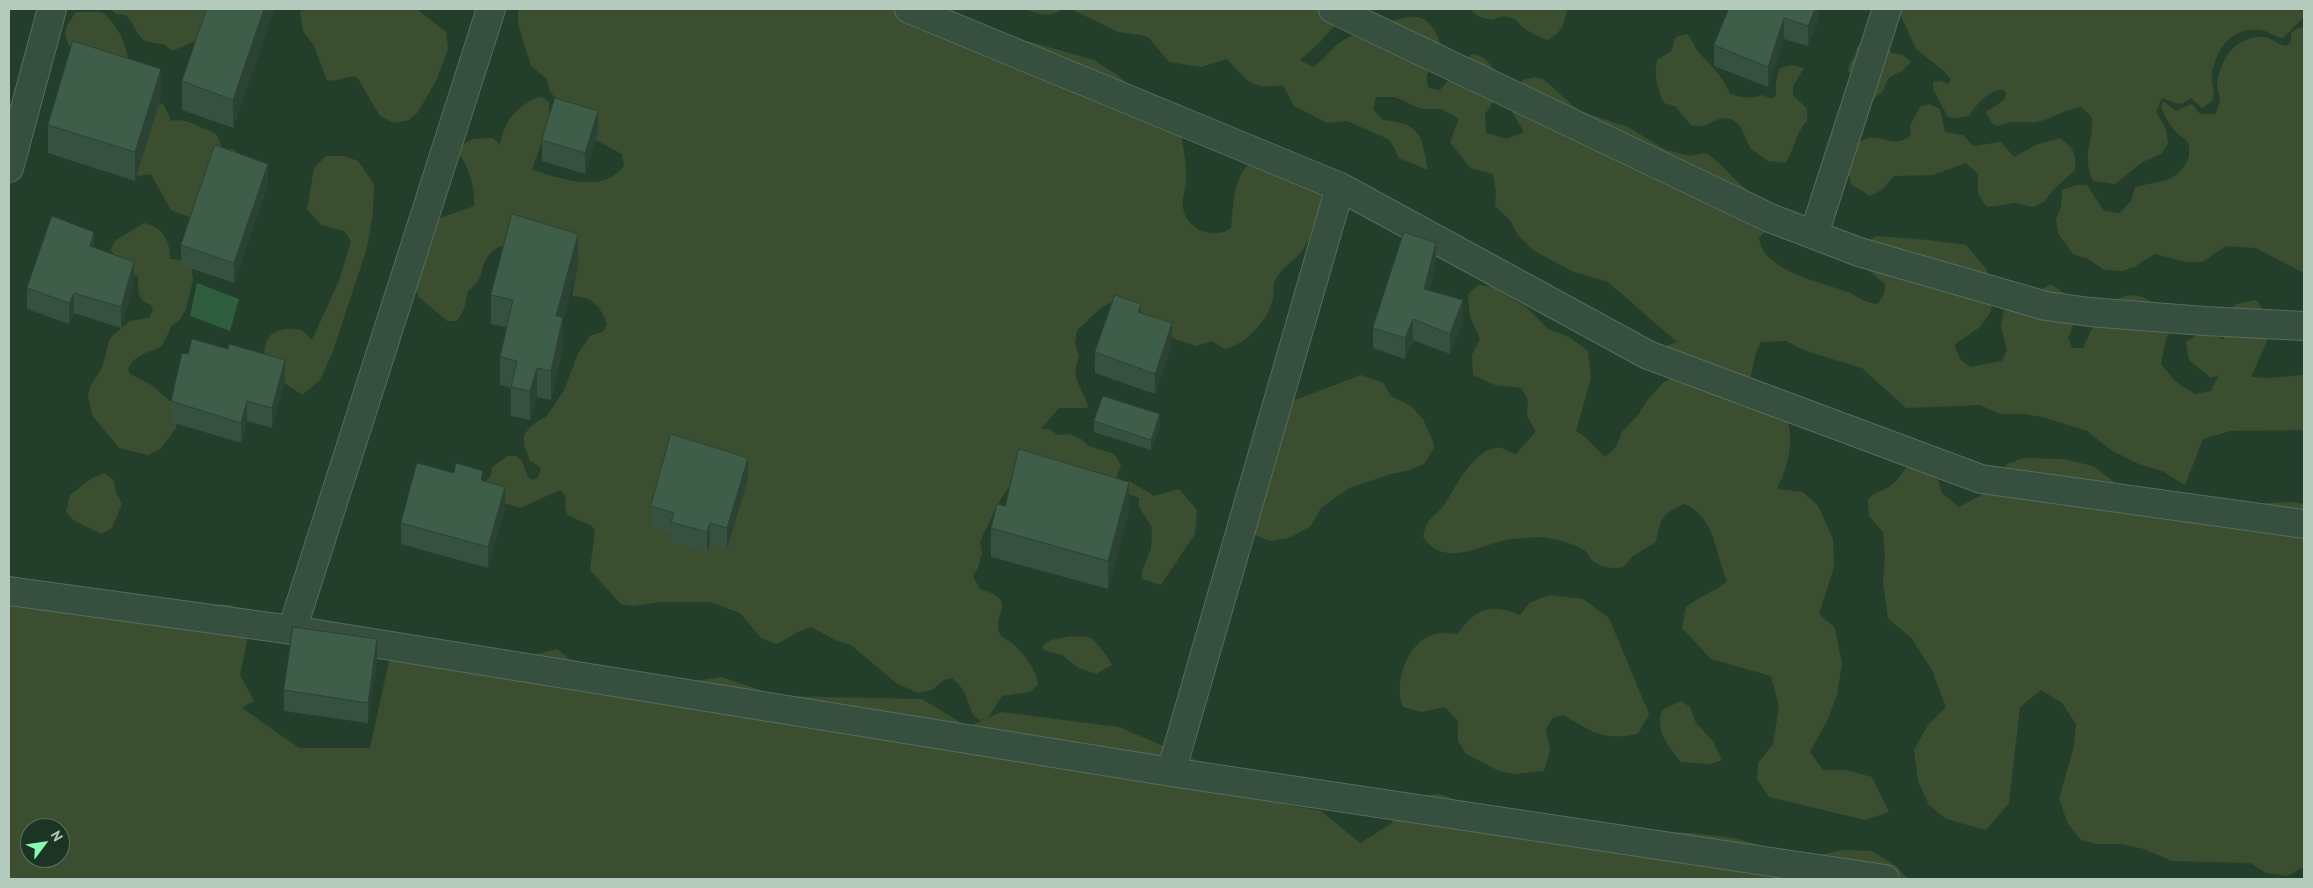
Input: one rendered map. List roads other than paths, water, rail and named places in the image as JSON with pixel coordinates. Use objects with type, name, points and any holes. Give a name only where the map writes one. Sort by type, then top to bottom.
[{"type":"street","points":[[9,168],[52,9]]},
{"type":"street","points":[[292,630],[491,9]]},
{"type":"street","points":[[909,9],[1340,187],[1648,355],[1981,479],[2304,524]]},
{"type":"street","points":[[1334,9],[1770,218],[1859,252],[2046,306],[2090,312],[2204,321],[2304,326]]},
{"type":"street","points":[[1814,234],[1887,9]]},
{"type":"street","points":[[1171,772],[1340,187]]},
{"type":"street","points":[[9,592],[292,630],[1171,772],[1885,879]]}]
